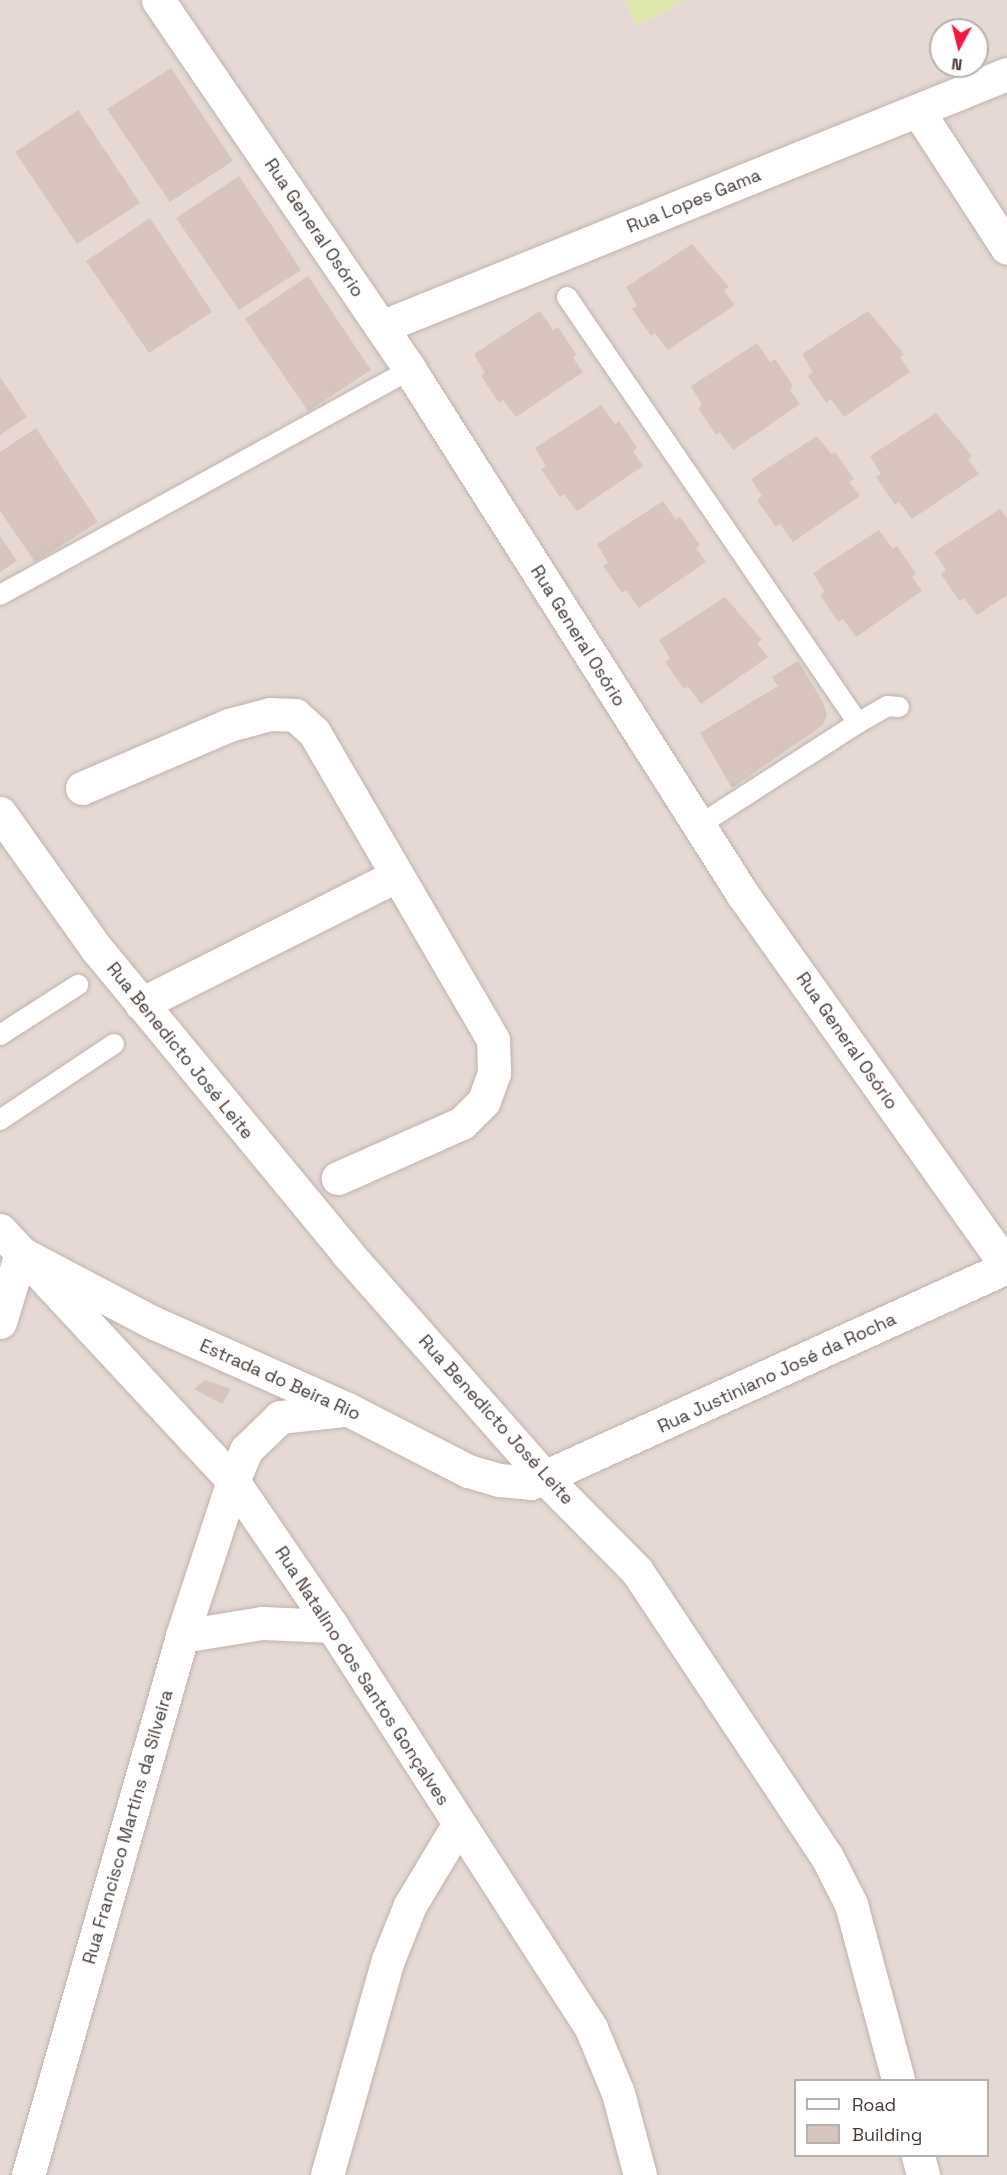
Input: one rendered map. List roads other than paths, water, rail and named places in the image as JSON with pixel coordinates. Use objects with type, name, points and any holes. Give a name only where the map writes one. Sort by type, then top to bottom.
[{"type":"street","name":"Rua General Osório","points":[[158,0],[410,370],[698,826],[1007,1267]]},
{"type":"street","name":"Rua Lopes Gama","points":[[381,327],[1007,74]]},
{"type":"street","points":[[918,111],[1007,248]]},
{"type":"street","points":[[82,788],[229,725],[270,714],[295,715],[314,732],[493,1040],[494,1074],[484,1101],[462,1122],[338,1178]]},
{"type":"street","name":"Rua Benedicto José Leite","points":[[0,813],[96,948],[347,1253],[546,1479],[637,1571],[826,1855],[851,1904],[898,2079]]},
{"type":"street","points":[[141,1004],[396,876]]},
{"type":"street","points":[[0,1322],[10,1242]]},
{"type":"street","name":"Estrada do Beira Rio","points":[[10,1242],[152,1322],[347,1409],[468,1471],[516,1483],[546,1479]]},
{"type":"street","name":"Rua Natalino dos Santos Gonçalves","points":[[10,1242],[233,1481],[332,1626],[458,1825],[591,2028],[618,2093],[640,2175]]},
{"type":"street","name":"Rua Justiniano José da Rocha","points":[[546,1479],[1007,1267]]},
{"type":"street","points":[[266,1374],[280,1418],[347,1409]]},
{"type":"street","name":"Rua Francisco Martins da Silveira","points":[[28,2175],[182,1636],[233,1481],[246,1450],[280,1418]]},
{"type":"street","points":[[182,1636],[262,1623],[332,1626]]},
{"type":"street","points":[[327,2175],[388,1960],[410,1905],[458,1825]]},
{"type":"street","points":[[918,2157],[923,2175]]},
{"type":"lane","points":[[567,297],[858,723]]},
{"type":"lane","points":[[0,595],[410,370]]},
{"type":"lane","points":[[698,826],[858,723],[888,706],[899,707]]},
{"type":"lane","points":[[0,1035],[78,984]]},
{"type":"lane","points":[[0,1120],[114,1044]]}]
